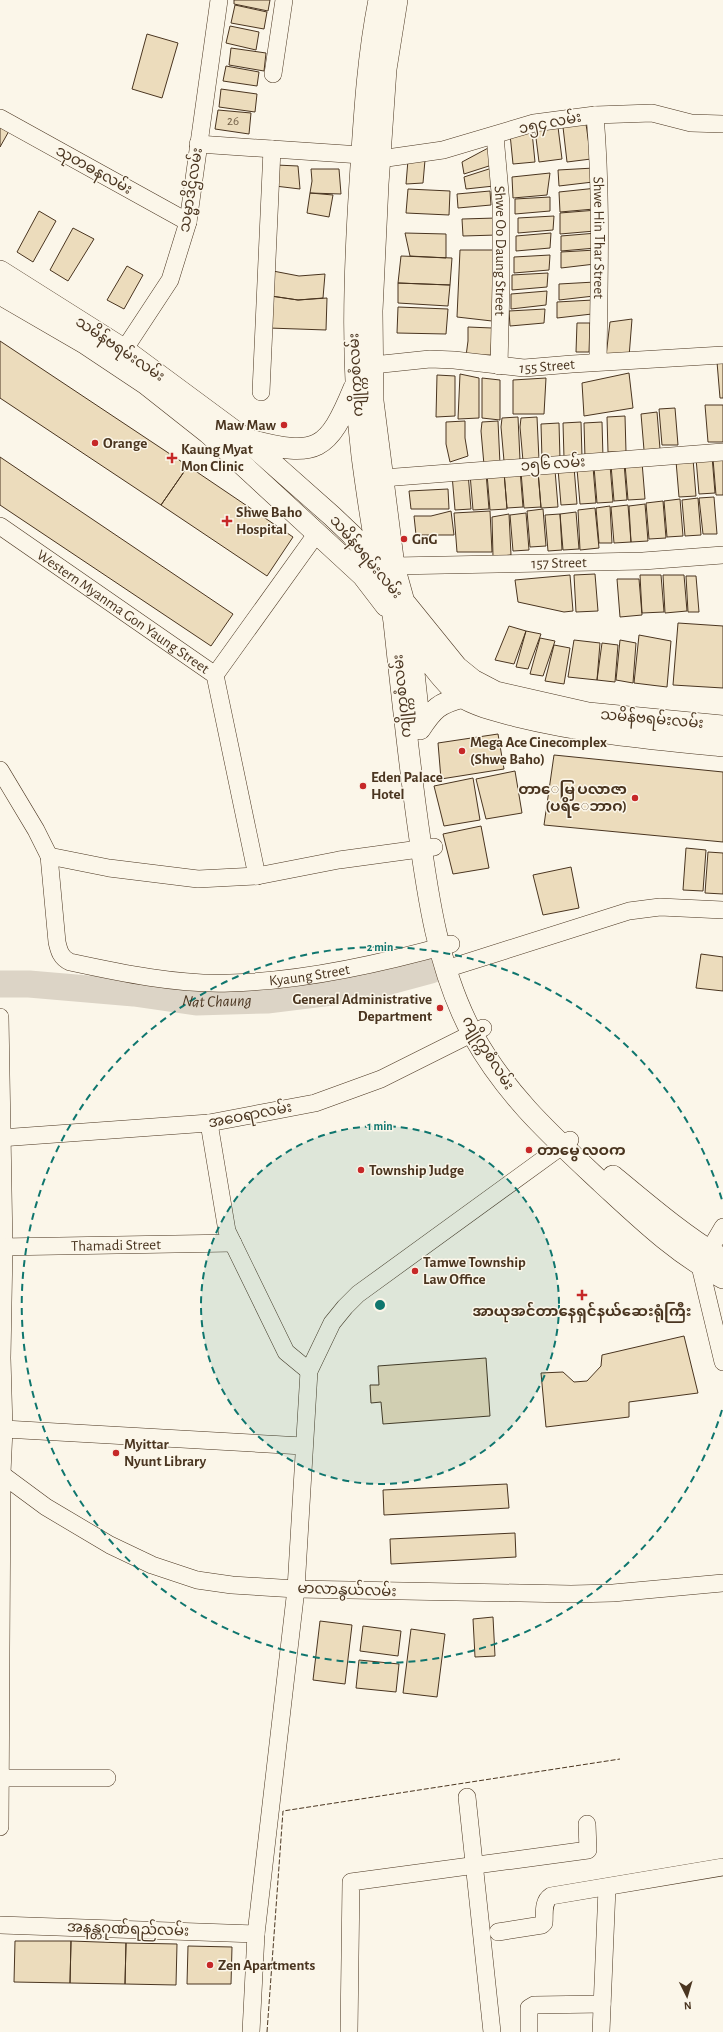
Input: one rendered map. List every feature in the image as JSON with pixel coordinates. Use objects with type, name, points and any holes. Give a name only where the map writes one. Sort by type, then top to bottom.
[{"type":"main road","name":"ကျိုက္ကစံလမ်း","points":[[379,0],[366,86],[371,157],[373,365],[376,428],[383,478],[388,569]]},
{"type":"main road","name":"ကျိုက္ကစံလမ်း","points":[[397,0],[371,157],[354,303],[355,385],[368,502],[398,609],[406,733],[427,848]]},
{"type":"main road","name":"သမိန်ဗရမ်းလမ်း","points":[[0,271],[120,356],[244,438],[332,516],[388,569]]},
{"type":"main road","points":[[0,294],[86,344],[120,356]]},
{"type":"main road","name":"သမိန်ဗရမ်းလမ်း","points":[[120,356],[146,384],[208,433],[364,576],[457,667],[473,680],[496,692],[588,713],[723,726]]},
{"type":"main road","points":[[244,438],[280,448],[303,449],[321,443],[334,430],[342,416],[355,385]]},
{"type":"main road","name":"သမိန်ဗရမ်းလမ်း","points":[[398,609],[410,636],[437,670],[462,697],[496,710],[548,724],[613,735],[723,746]]},
{"type":"main road","name":"ကျိုက္ကစံလမ်း","points":[[410,636],[420,729],[429,900],[452,967],[454,993],[478,1031],[503,1082],[539,1124],[566,1144],[601,1182],[637,1216],[711,1259],[723,1278]]},
{"type":"main road","points":[[420,729],[432,711],[445,701],[462,697]]},
{"type":"street","name":"သမ္မာဒိဌိလမ်း","points":[[120,356],[170,280],[188,222],[219,0]]},
{"type":"street","points":[[273,74],[284,0]]},
{"type":"street","name":"၁၅၄ လမ်း","points":[[198,144],[371,157],[443,150],[495,136],[534,123],[595,115],[652,113],[691,123],[723,124]]},
{"type":"street","name":"Shwe Hin Thar Street","points":[[595,115],[599,164],[600,239],[598,362]]},
{"type":"street","name":"သုတဓနလမ်း","points":[[0,118],[188,222]]},
{"type":"street","name":"Shwe Oo Daung Street","points":[[495,136],[501,204],[499,366]]},
{"type":"street","points":[[261,392],[272,149]]},
{"type":"street","name":"155 Street","points":[[373,365],[430,359],[454,360],[524,368],[723,355]]},
{"type":"street","name":"၁၅၆ လမ်း","points":[[383,478],[723,452]]},
{"type":"street","name":"Western Myanma Gon Yaung Street","points":[[0,526],[214,675],[257,876]]},
{"type":"street","points":[[214,675],[317,533]]},
{"type":"street","name":"157 Street","points":[[388,569],[643,561],[723,555]]},
{"type":"street","points":[[0,770],[36,830],[49,856],[109,868],[198,879],[257,876],[339,860],[427,848]]},
{"type":"street","name":"Kyaung Street","points":[[49,856],[56,942],[60,954],[64,959],[70,962],[113,971],[194,982],[230,983],[317,974],[362,966],[445,945]]},
{"type":"street","points":[[452,967],[643,908],[698,907],[723,910]]},
{"type":"street","points":[[0,1017],[2,1247],[1,1358],[4,1429],[1,1473],[0,1827]]},
{"type":"street","name":"အဝေရာလမ်း","points":[[1,1138],[209,1123],[315,1103],[381,1079],[478,1031]]},
{"type":"street","points":[[209,1123],[228,1231],[286,1352],[309,1371]]},
{"type":"street","points":[[251,2032],[256,1934],[296,1589],[303,1446],[309,1371],[332,1323],[344,1307],[358,1294],[566,1144]]},
{"type":"street","points":[[723,1227],[711,1259],[723,1362]]},
{"type":"street","name":"Thamadi Street","points":[[2,1247],[233,1243]]},
{"type":"street","points":[[4,1429],[303,1446]]},
{"type":"street","name":"မာလာနွယ်လမ်း","points":[[1,1473],[46,1507],[110,1545],[152,1565],[197,1580],[232,1585],[296,1589],[571,1594],[613,1593],[723,1583]]},
{"type":"street","points":[[0,1778],[107,1778]]},
{"type":"street","points":[[467,1797],[492,2032]]},
{"type":"street","points":[[349,2032],[351,1882],[588,1850],[587,1824]]},
{"type":"street","points":[[498,1932],[542,1925],[544,1923],[546,1899],[551,1896],[607,1888],[723,1867]]},
{"type":"street","points":[[602,2032],[607,1888]]},
{"type":"street","name":"အနန္တဂုဏ်ရည်လမ်း","points":[[0,1925],[256,1934]]},
{"type":"street","points":[[529,2032],[529,2008],[534,2005],[602,2004]]},
{"type":"building","points":[[234,0],[270,0],[268,11],[234,4]]},
{"type":"building","points":[[235,5],[267,12],[264,29],[231,23]]},
{"type":"building","points":[[230,26],[259,32],[256,50],[226,43]]},
{"type":"building","points":[[147,34],[178,43],[162,98],[132,89]]},
{"type":"building","points":[[231,48],[266,53],[264,71],[229,65]]},
{"type":"building","points":[[226,66],[259,72],[257,86],[223,81]]},
{"type":"building","points":[[221,89],[257,94],[255,112],[219,107]]},
{"type":"building","points":[[218,110],[251,113],[249,134],[215,129]]},
{"type":"building","points":[[586,124],[591,159],[567,162],[563,127]]},
{"type":"building","points":[[0,126],[9,131],[0,147]]},
{"type":"building","points":[[558,127],[562,159],[539,162],[535,130]]},
{"type":"building","points":[[532,132],[535,162],[513,164],[510,134]]},
{"type":"building","points":[[490,147],[492,165],[464,174],[462,162]]},
{"type":"building","points":[[408,160],[425,160],[423,183],[406,184]]},
{"type":"building","points":[[276,165],[298,166],[300,189],[275,186]]},
{"type":"building","points":[[492,168],[494,186],[466,189],[464,177]]},
{"type":"building","points":[[594,168],[593,182],[559,186],[558,170]]},
{"type":"building","points":[[311,169],[339,169],[341,194],[310,193],[312,181]]},
{"type":"building","points":[[550,173],[547,195],[513,198],[512,177]]},
{"type":"building","points":[[597,188],[594,209],[560,212],[559,192]]},
{"type":"building","points":[[408,189],[450,191],[449,215],[406,213]]},
{"type":"building","points":[[490,191],[491,205],[458,208],[457,194]]},
{"type":"building","points":[[310,193],[333,195],[329,217],[307,213]]},
{"type":"building","points":[[550,197],[550,211],[515,214],[515,199]]},
{"type":"building","points":[[597,210],[595,231],[560,234],[560,213]]},
{"type":"building","points":[[39,211],[56,221],[33,262],[17,252]]},
{"type":"building","points":[[554,216],[553,230],[518,233],[518,218]]},
{"type":"building","points":[[496,218],[497,235],[463,236],[462,219]]},
{"type":"building","points":[[73,228],[94,239],[68,281],[50,270]]},
{"type":"building","points":[[405,233],[446,234],[446,258],[410,256]]},
{"type":"building","points":[[551,233],[550,248],[516,251],[516,236]]},
{"type":"building","points":[[597,233],[596,248],[561,251],[561,236]]},
{"type":"building","points":[[460,250],[497,250],[492,321],[457,317]]},
{"type":"building","points":[[596,250],[595,264],[561,268],[561,252]]},
{"type":"building","points":[[550,255],[549,270],[514,273],[514,257]]},
{"type":"building","points":[[401,256],[452,258],[450,285],[398,283]]},
{"type":"building","points":[[127,266],[143,275],[124,309],[107,300]]},
{"type":"building","points":[[273,271],[299,276],[325,274],[323,298],[298,300],[271,296]]},
{"type":"building","points":[[548,273],[547,287],[512,290],[512,275]]},
{"type":"building","points":[[595,282],[594,296],[559,300],[559,284]]},
{"type":"building","points":[[398,283],[450,285],[448,306],[398,303]]},
{"type":"building","points":[[547,291],[546,305],[511,309],[511,294]]},
{"type":"building","points":[[271,296],[298,300],[327,298],[326,330],[269,328]]},
{"type":"building","points":[[593,300],[592,314],[557,318],[557,302]]},
{"type":"building","points":[[398,307],[448,309],[446,334],[397,333]]},
{"type":"building","points":[[545,309],[544,323],[510,326],[509,311]]},
{"type":"building","points":[[632,319],[629,357],[606,356],[610,322]]},
{"type":"building","points":[[577,323],[590,323],[589,352],[576,352]]},
{"type":"building","points":[[468,327],[492,328],[491,355],[466,356]]},
{"type":"building","points":[[0,341],[188,466],[161,505],[0,398]]},
{"type":"building","points":[[717,362],[723,362],[723,398],[720,398]]},
{"type":"building","points":[[629,373],[633,408],[584,416],[582,383]]},
{"type":"building","points":[[460,374],[479,378],[479,418],[458,419]]},
{"type":"building","points":[[437,375],[455,376],[455,416],[436,417]]},
{"type":"building","points":[[482,378],[500,380],[500,420],[482,418]]},
{"type":"building","points":[[546,378],[544,414],[513,414],[513,380]]},
{"type":"building","points":[[705,405],[723,405],[723,442],[708,442]]},
{"type":"building","points":[[675,408],[678,445],[662,445],[659,409]]},
{"type":"building","points":[[657,412],[660,449],[644,450],[641,414]]},
{"type":"building","points":[[625,416],[626,452],[608,452],[607,417]]},
{"type":"building","points":[[518,417],[520,460],[504,461],[501,427],[502,418]]},
{"type":"building","points":[[537,417],[539,460],[523,461],[520,427],[521,418]]},
{"type":"building","points":[[465,421],[465,438],[468,456],[450,462],[446,444],[446,422]]},
{"type":"building","points":[[498,421],[500,464],[484,465],[481,431],[482,422]]},
{"type":"building","points":[[581,422],[582,457],[564,458],[563,423]]},
{"type":"building","points":[[602,422],[603,458],[585,458],[584,423]]},
{"type":"building","points":[[559,423],[560,459],[542,459],[541,424]]},
{"type":"building","points":[[712,456],[715,493],[699,494],[696,458]]},
{"type":"building","points":[[0,457],[233,614],[211,646],[0,505]]},
{"type":"building","points":[[723,458],[723,495],[716,495],[713,459]]},
{"type":"building","points":[[693,459],[696,496],[679,497],[676,461]]},
{"type":"building","points":[[642,462],[645,499],[628,500],[625,464]]},
{"type":"building","points":[[624,463],[627,500],[614,501],[611,465]]},
{"type":"building","points":[[610,465],[613,502],[597,503],[594,467]]},
{"type":"building","name":"Shwe Baho Hospital","points":[[188,466],[293,537],[267,576],[161,505]]},
{"type":"building","points":[[574,467],[577,504],[561,505],[558,469]]},
{"type":"building","points":[[593,467],[596,503],[580,504],[577,469]]},
{"type":"building","points":[[520,470],[523,507],[507,508],[504,472]]},
{"type":"building","points":[[555,470],[558,507],[541,508],[538,472]]},
{"type":"building","points":[[538,471],[541,507],[524,508],[521,472]]},
{"type":"building","points":[[504,472],[507,509],[490,510],[487,474]]},
{"type":"building","points":[[468,473],[471,509],[455,510],[452,475]]},
{"type":"building","points":[[486,473],[489,509],[473,510],[470,474]]},
{"type":"building","points":[[448,489],[449,509],[411,509],[409,491]]},
{"type":"building","points":[[714,497],[717,534],[703,534],[699,498]]},
{"type":"building","points":[[698,498],[701,535],[685,536],[682,500]]},
{"type":"building","points":[[680,499],[683,536],[667,537],[664,501]]},
{"type":"building","points":[[663,501],[666,538],[649,539],[646,503]]},
{"type":"building","points":[[645,504],[648,541],[631,542],[629,506]]},
{"type":"building","points":[[628,505],[631,542],[614,543],[611,507]]},
{"type":"building","points":[[610,506],[612,543],[599,543],[596,508]]},
{"type":"building","points":[[595,508],[599,548],[580,550],[578,510]]},
{"type":"building","points":[[543,509],[546,546],[530,547],[527,511]]},
{"type":"building","points":[[451,511],[454,535],[416,535],[414,516],[431,516]]},
{"type":"building","points":[[490,511],[492,552],[457,552],[454,513]]},
{"type":"building","points":[[576,512],[579,549],[563,550],[560,514]]},
{"type":"building","points":[[526,513],[529,550],[513,551],[510,515]]},
{"type":"building","points":[[509,514],[511,555],[493,557],[492,517]]},
{"type":"building","points":[[560,514],[562,550],[548,551],[545,515]]},
{"type":"building","points":[[595,574],[598,611],[576,612],[574,575]]},
{"type":"building","points":[[570,575],[573,611],[564,612],[518,602],[515,580]]},
{"type":"building","points":[[640,575],[661,575],[664,612],[642,613]]},
{"type":"building","points":[[663,575],[684,575],[687,611],[665,613]]},
{"type":"building","points":[[686,576],[696,576],[699,612],[688,612]]},
{"type":"building","points":[[617,579],[639,579],[642,615],[620,617]]},
{"type":"building","points":[[678,623],[723,626],[723,688],[673,685]]},
{"type":"building","points":[[509,626],[526,631],[514,664],[495,660]]},
{"type":"building","points":[[526,631],[541,634],[528,669],[516,667]]},
{"type":"building","points":[[639,635],[671,641],[667,687],[634,683]]},
{"type":"building","points":[[540,638],[555,641],[543,676],[530,674]]},
{"type":"building","points":[[574,640],[600,643],[597,680],[568,677]]},
{"type":"building","points":[[620,640],[636,643],[633,683],[616,680]]},
{"type":"building","points":[[602,643],[618,645],[615,682],[597,680]]},
{"type":"building","points":[[554,645],[570,648],[564,684],[545,681]]},
{"type":"building","points":[[498,734],[504,769],[441,779],[438,743]]},
{"type":"building","name":"တာေမြ ပလာဇာ (ပရိေဘာဂ)","points":[[554,755],[723,772],[723,842],[544,825]]},
{"type":"building","points":[[515,771],[522,813],[486,819],[476,779]]},
{"type":"building","points":[[473,778],[480,820],[444,826],[434,786]]},
{"type":"building","points":[[481,826],[489,868],[453,874],[443,834]]},
{"type":"building","points":[[686,848],[706,850],[703,891],[683,890]]},
{"type":"building","points":[[708,852],[723,853],[723,894],[705,893]]},
{"type":"building","points":[[571,867],[579,908],[543,915],[533,875]]},
{"type":"building","points":[[701,954],[723,957],[723,991],[696,988]]},
{"type":"building","points":[[684,1336],[698,1393],[629,1402],[629,1417],[546,1427],[541,1373],[563,1372],[574,1382],[587,1381],[601,1366],[602,1355]]},
{"type":"building","points":[[486,1358],[490,1416],[383,1424],[381,1402],[371,1403],[370,1385],[379,1385],[378,1366]]},
{"type":"building","points":[[507,1484],[509,1508],[384,1515],[383,1490]]},
{"type":"building","points":[[515,1533],[516,1557],[391,1564],[390,1539]]},
{"type":"building","points":[[493,1617],[495,1656],[475,1657],[473,1619]]},
{"type":"building","points":[[320,1621],[352,1625],[345,1684],[313,1680]]},
{"type":"building","points":[[363,1626],[401,1631],[398,1656],[360,1651]]},
{"type":"building","points":[[411,1629],[445,1634],[437,1697],[403,1693]]},
{"type":"building","points":[[359,1660],[399,1664],[396,1692],[356,1688]]},
{"type":"building","points":[[15,1941],[71,1941],[70,1983],[14,1982]]},
{"type":"building","points":[[71,1941],[126,1943],[125,1984],[70,1983]]},
{"type":"building","points":[[126,1943],[177,1944],[176,1985],[125,1984]]},
{"type":"building","name":"Zen Apartments","points":[[188,1946],[232,1947],[231,1984],[187,1984]]},
{"type":"waterway","name":"Nat Chaung","points":[[0,984],[29,984],[134,993],[196,1002],[267,1000],[364,988],[431,970]]},
{"type":"fence","points":[[267,2032],[283,1811],[620,1759]]},
{"type":"place","name":"Maw Maw","points":[[284,425]]},
{"type":"place","name":"Orange","points":[[95,443]]},
{"type":"place","name":"Kaung Myat Mon Clinic","points":[[172,458]]},
{"type":"place","name":"Shwe Baho Hospital","points":[[227,521]]},
{"type":"place","name":"GnG","points":[[404,539]]},
{"type":"place","name":"Mega Ace Cinecomplex (Shwe Baho)","points":[[462,751]]},
{"type":"place","name":"Eden Palace Hotel","points":[[363,786]]},
{"type":"place","name":"တာေမြ ပလာဇာ (ပရိေဘာဂ)","points":[[635,798]]},
{"type":"place","name":"General Administrative Department","points":[[440,1008]]},
{"type":"place","name":"တာမွေ လဝက","points":[[529,1150]]},
{"type":"place","name":"Township Judge","points":[[361,1170]]},
{"type":"place","name":"Tamwe Township Law Office","points":[[415,1271]]},
{"type":"place","name":"အာယုအင်တာနေရှင်နယ်ဆေးရုံကြီး","points":[[582,1295]]},
{"type":"place","name":"Myittar Nyunt Library","points":[[116,1453]]},
{"type":"place","name":"Zen Apartments","points":[[210,1965]]}]
